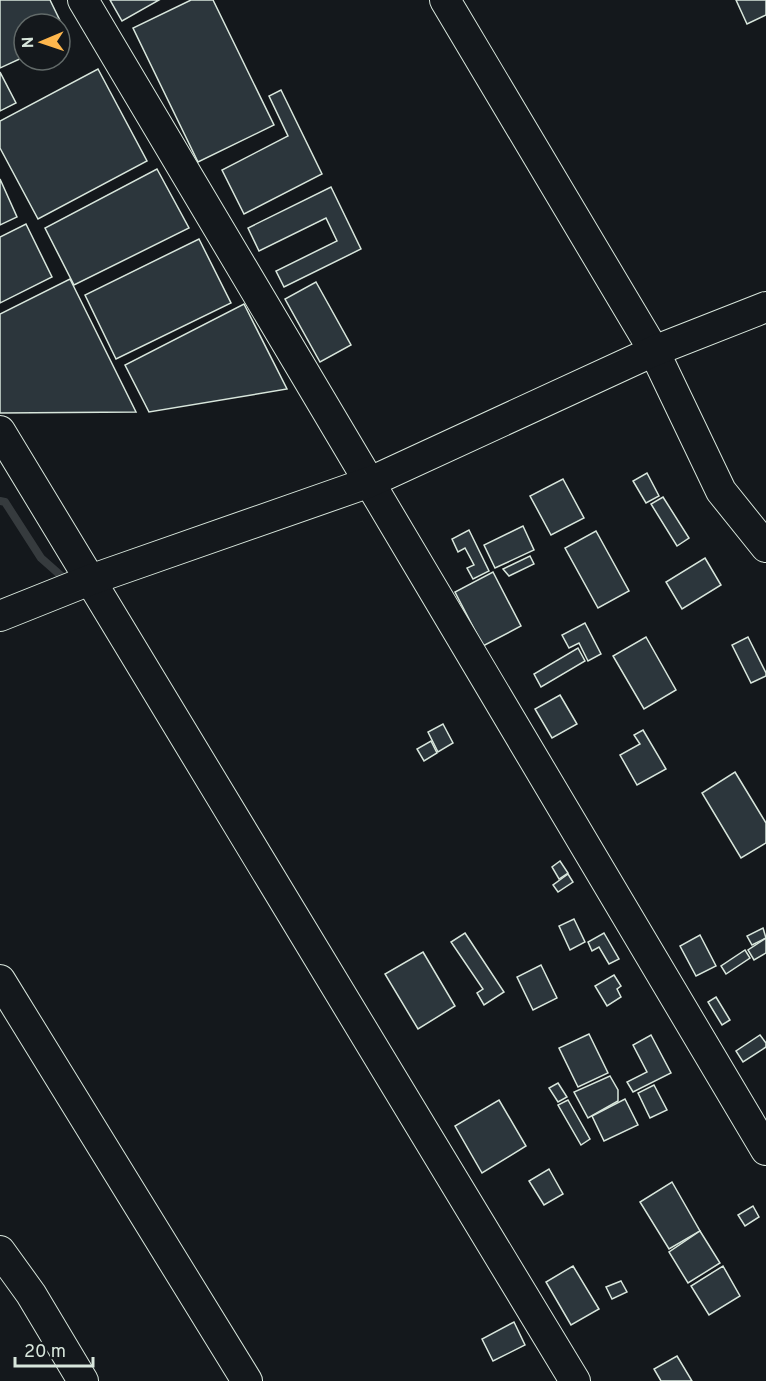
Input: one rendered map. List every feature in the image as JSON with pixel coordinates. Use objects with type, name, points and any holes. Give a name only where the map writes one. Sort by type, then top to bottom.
[{"type":"street","points":[[84,0],[766,1150]]},
{"type":"street","points":[[445,0],[654,351],[721,491],[766,547]]},
{"type":"street","points":[[0,616],[90,580],[370,482],[654,351],[766,307]]},
{"type":"street","points":[[0,430],[575,1381]]},
{"type":"street","points":[[0,980],[8,1015],[247,1381]]},
{"type":"street","points":[[0,1251],[31,1294],[83,1381]]},
{"type":"building","points":[[0,0],[50,0],[56,12],[12,12],[12,62],[0,68]]},
{"type":"building","points":[[110,0],[159,0],[122,21]]},
{"type":"building","points":[[191,0],[213,0],[274,125],[198,162],[133,28]]},
{"type":"building","points":[[736,0],[766,0],[766,15],[747,24]]},
{"type":"building","points":[[98,69],[147,161],[38,219],[0,148],[0,121]]},
{"type":"building","points":[[0,72],[16,103],[0,111]]},
{"type":"building","points":[[281,90],[322,174],[244,214],[222,170],[288,136],[269,96]]},
{"type":"building","points":[[157,169],[189,228],[74,285],[45,228]]},
{"type":"building","points":[[0,179],[17,217],[0,225]]},
{"type":"building","points":[[331,187],[361,249],[284,287],[276,271],[337,241],[326,218],[259,251],[248,228]]},
{"type":"building","points":[[26,224],[52,277],[0,303],[0,237]]},
{"type":"building","points":[[199,239],[231,303],[116,359],[85,295]]},
{"type":"building","points":[[70,279],[136,412],[0,413],[0,314]]},
{"type":"building","points":[[316,282],[351,345],[320,362],[285,299]]},
{"type":"building","points":[[244,304],[287,389],[149,412],[125,365]]},
{"type":"building","points":[[647,473],[659,496],[646,503],[633,481]]},
{"type":"building","points":[[563,479],[584,518],[551,535],[530,496]]},
{"type":"building","points":[[663,497],[689,538],[677,546],[651,504]]},
{"type":"building","points":[[523,526],[534,550],[495,568],[484,545]]},
{"type":"building","points":[[469,530],[489,571],[473,579],[467,568],[474,565],[465,548],[458,552],[452,539]]},
{"type":"building","points":[[596,531],[629,591],[598,608],[565,548]]},
{"type":"building","points":[[530,556],[534,564],[509,576],[503,569]]},
{"type":"building","points":[[705,558],[721,585],[682,609],[666,582]]},
{"type":"building","points":[[493,572],[521,626],[483,646],[455,592]]},
{"type":"building","points":[[585,623],[601,654],[588,661],[579,643],[569,648],[562,635]]},
{"type":"building","points":[[646,637],[676,690],[644,709],[613,656]]},
{"type":"building","points":[[748,637],[766,673],[766,676],[751,683],[732,645]]},
{"type":"building","points":[[578,648],[585,661],[541,687],[534,674]]},
{"type":"building","points":[[560,695],[577,724],[552,738],[535,709]]},
{"type":"building","points":[[443,724],[453,743],[438,752],[428,732]]},
{"type":"building","points":[[643,730],[666,769],[637,785],[620,755],[640,744],[634,735]]},
{"type":"building","points":[[431,741],[437,753],[424,761],[417,749]]},
{"type":"building","points":[[735,772],[766,823],[766,843],[741,858],[702,793]]},
{"type":"building","points":[[560,861],[568,873],[559,879],[552,867]]},
{"type":"building","points":[[568,874],[573,882],[558,892],[553,885]]},
{"type":"building","points":[[574,919],[585,942],[570,950],[559,926]]},
{"type":"building","points":[[763,928],[766,938],[752,945],[747,936]]},
{"type":"building","points":[[465,933],[504,992],[484,1005],[477,993],[483,989],[451,942]]},
{"type":"building","points":[[604,933],[619,959],[609,964],[599,947],[592,951],[588,942]]},
{"type":"building","points":[[700,935],[716,966],[696,976],[680,946]]},
{"type":"building","points":[[766,938],[766,953],[754,960],[748,950]]},
{"type":"building","points":[[745,950],[750,958],[726,974],[721,966]]},
{"type":"building","points":[[423,952],[455,1006],[418,1029],[385,974]]},
{"type":"building","points":[[541,965],[557,998],[533,1010],[517,977]]},
{"type":"building","points":[[614,975],[621,986],[617,989],[621,997],[607,1006],[595,986]]},
{"type":"building","points":[[716,997],[730,1020],[722,1025],[708,1002]]},
{"type":"building","points":[[589,1034],[608,1073],[578,1087],[559,1048]]},
{"type":"building","points":[[651,1035],[671,1073],[633,1092],[627,1082],[647,1072],[633,1045]]},
{"type":"building","points":[[760,1035],[766,1047],[743,1062],[736,1051]]},
{"type":"building","points":[[610,1076],[618,1090],[618,1101],[588,1118],[574,1092]]},
{"type":"building","points":[[558,1083],[567,1097],[558,1102],[549,1088]]},
{"type":"building","points":[[654,1085],[667,1110],[650,1118],[638,1093]]},
{"type":"building","points":[[625,1099],[638,1125],[604,1141],[592,1116]]},
{"type":"building","points":[[499,1100],[526,1146],[482,1173],[455,1126]]},
{"type":"building","points":[[568,1100],[590,1139],[581,1145],[558,1105]]},
{"type":"building","points":[[549,1169],[563,1194],[544,1205],[529,1181]]},
{"type":"building","points":[[672,1182],[700,1231],[669,1249],[640,1202]]},
{"type":"building","points":[[753,1206],[759,1217],[745,1226],[738,1215]]},
{"type":"building","points":[[700,1231],[720,1263],[688,1283],[669,1252]]},
{"type":"building","points":[[573,1266],[599,1309],[571,1325],[546,1282]]},
{"type":"building","points":[[723,1266],[740,1296],[709,1315],[691,1286]]},
{"type":"building","points":[[621,1281],[627,1292],[612,1299],[606,1287]]},
{"type":"building","points":[[514,1322],[525,1345],[493,1361],[482,1339]]},
{"type":"building","points":[[677,1356],[692,1381],[661,1381],[654,1369]]},
{"type":"waterway","points":[[0,501],[5,502],[41,558],[67,581]]}]
